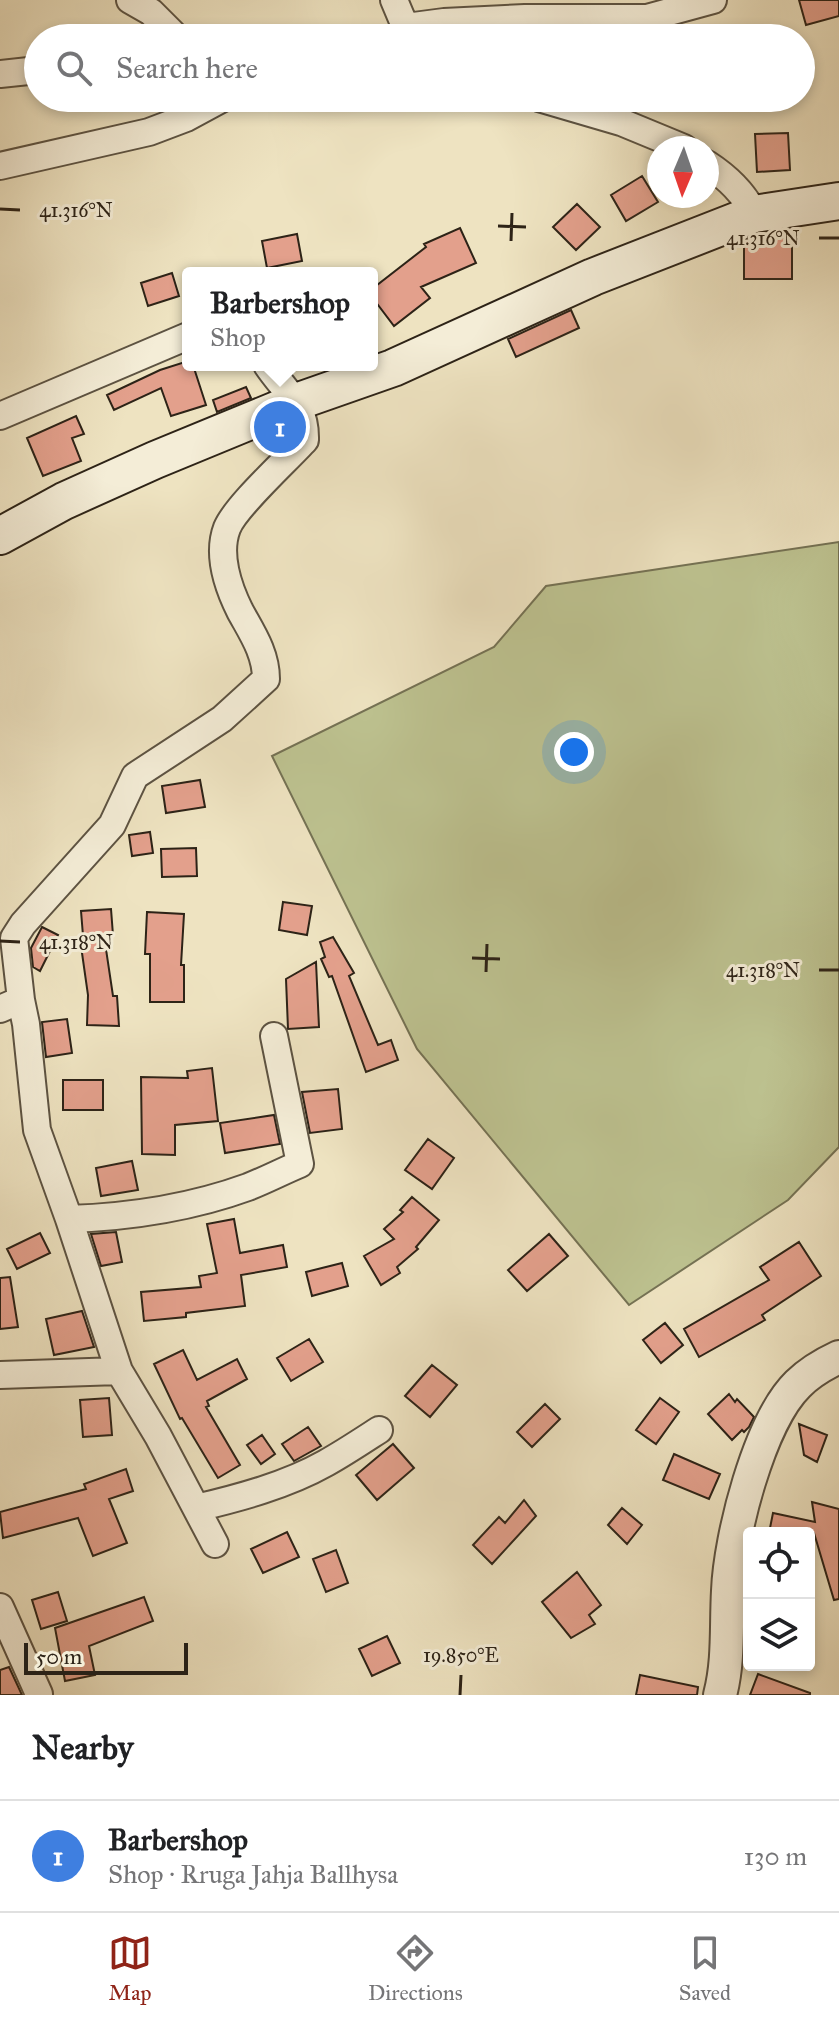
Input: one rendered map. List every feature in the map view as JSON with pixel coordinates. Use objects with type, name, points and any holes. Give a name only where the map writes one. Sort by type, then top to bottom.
[{"type":"main road","points":[[0,536],[116,477],[296,402],[393,368],[593,277],[710,242],[754,214],[839,201]]},
{"type":"street","points":[[130,0],[151,12],[163,24]]},
{"type":"street","points":[[394,0],[404,24]]},
{"type":"street","points":[[437,24],[511,19],[647,18],[713,0]]},
{"type":"street","points":[[0,74],[24,71]]},
{"type":"street","points":[[0,166],[149,132],[197,112]]},
{"type":"street","points":[[587,112],[655,136]]},
{"type":"street","points":[[719,172],[747,199],[754,214]]},
{"type":"street","points":[[0,416],[182,339]]},
{"type":"street","points":[[215,1544],[119,1371],[37,1130],[26,1024],[10,1004],[14,938],[112,825],[135,776],[222,719],[266,679],[266,664],[258,642],[230,591],[223,545],[228,526],[243,506],[305,440],[305,424],[296,402],[272,371]]},
{"type":"street","points":[[69,1219],[103,1218],[190,1202],[247,1187],[300,1164],[274,1036]]},
{"type":"street","points":[[720,1695],[727,1651],[731,1558],[762,1443],[776,1412],[797,1385],[815,1370],[839,1357]]},
{"type":"street","points":[[0,1375],[119,1371]]},
{"type":"street","points":[[196,1508],[225,1502],[324,1464],[379,1430]]},
{"type":"street","points":[[0,1607],[39,1694]]},
{"type":"green space","points":[[839,542],[839,1147],[788,1200],[629,1305],[417,1049],[272,756],[494,647],[546,586]]},
{"type":"building","points":[[799,0],[839,0],[839,16],[806,24]]},
{"type":"building","points":[[788,133],[790,170],[757,172],[755,134]]},
{"type":"building","points":[[642,176],[647,184],[648,208],[626,221],[611,195]]},
{"type":"building","points":[[577,204],[600,227],[576,250],[553,227]]},
{"type":"building","points":[[460,228],[476,263],[421,287],[430,298],[394,326],[378,305],[378,284],[426,247],[424,244]]},
{"type":"building","points":[[297,234],[302,261],[267,267],[262,241]]},
{"type":"building","points":[[792,238],[792,279],[744,279],[744,240]]},
{"type":"building","points":[[172,273],[179,296],[148,306],[141,283]]},
{"type":"building","points":[[571,310],[579,328],[516,357],[508,339]]},
{"type":"building","points":[[182,363],[182,371],[195,371],[206,405],[171,416],[161,388],[114,410],[107,395]]},
{"type":"building","points":[[246,387],[251,398],[217,412],[213,400]]},
{"type":"building","points":[[76,416],[84,434],[72,438],[81,461],[43,476],[27,438]]},
{"type":"building","points":[[200,780],[205,807],[166,813],[162,786]]},
{"type":"building","points":[[150,832],[153,853],[132,856],[129,835]]},
{"type":"building","points":[[196,848],[197,876],[162,877],[161,849]]},
{"type":"building","points":[[283,902],[312,906],[307,935],[279,930]]},
{"type":"building","points":[[111,909],[113,935],[104,936],[113,996],[117,996],[119,1026],[87,1025],[88,995],[81,946],[84,948],[81,911]]},
{"type":"building","points":[[147,912],[184,914],[181,965],[184,965],[184,1002],[150,1002],[150,954],[145,954]]},
{"type":"building","points":[[42,927],[58,935],[40,971],[33,967],[31,948]]},
{"type":"building","points":[[333,937],[354,973],[349,976],[378,1045],[391,1040],[398,1060],[366,1072],[332,976],[329,977],[321,959],[325,957],[320,942]]},
{"type":"building","points":[[316,962],[319,1027],[288,1029],[286,979]]},
{"type":"building","points":[[67,1019],[72,1053],[46,1057],[42,1022]]},
{"type":"building","points":[[212,1068],[218,1121],[175,1125],[175,1155],[142,1154],[141,1077],[188,1078],[187,1071]]},
{"type":"building","points":[[63,1080],[103,1080],[103,1110],[63,1110]]},
{"type":"building","points":[[338,1089],[342,1129],[310,1133],[302,1092]]},
{"type":"building","points":[[274,1115],[280,1144],[225,1153],[220,1123]]},
{"type":"building","points":[[428,1139],[454,1158],[432,1189],[405,1170]]},
{"type":"building","points":[[132,1161],[138,1190],[101,1196],[96,1168]]},
{"type":"building","points":[[412,1197],[439,1220],[416,1247],[418,1249],[397,1267],[400,1273],[381,1285],[364,1256],[394,1239],[384,1229],[403,1212],[400,1210]]},
{"type":"building","points":[[234,1219],[240,1253],[283,1245],[287,1267],[241,1275],[245,1306],[144,1321],[141,1292],[201,1287],[199,1276],[217,1273],[207,1224]]},
{"type":"building","points":[[116,1232],[122,1262],[101,1266],[91,1234]]},
{"type":"building","points":[[40,1233],[50,1253],[17,1269],[7,1249]]},
{"type":"building","points":[[549,1234],[568,1256],[527,1291],[508,1270]]},
{"type":"building","points":[[799,1242],[821,1276],[762,1315],[765,1320],[699,1357],[684,1329],[769,1280],[760,1267]]},
{"type":"building","points":[[342,1263],[348,1286],[312,1296],[306,1272]]},
{"type":"building","points":[[10,1277],[18,1327],[0,1329],[0,1278]]},
{"type":"building","points":[[82,1311],[94,1347],[54,1355],[46,1319]]},
{"type":"building","points":[[665,1323],[683,1345],[661,1363],[643,1340]]},
{"type":"building","points":[[309,1339],[323,1362],[291,1381],[277,1358]]},
{"type":"building","points":[[183,1350],[197,1380],[237,1359],[247,1379],[207,1401],[209,1406],[206,1407],[240,1465],[218,1478],[180,1419],[154,1364]]},
{"type":"building","points":[[432,1365],[457,1385],[430,1417],[405,1396]]},
{"type":"building","points":[[729,1394],[754,1417],[749,1427],[732,1440],[708,1414]]},
{"type":"building","points":[[109,1398],[112,1435],[83,1437],[80,1400]]},
{"type":"building","points":[[660,1398],[679,1412],[656,1444],[636,1430]]},
{"type":"building","points":[[545,1404],[560,1419],[532,1447],[517,1432]]},
{"type":"building","points":[[799,1424],[827,1435],[817,1462],[804,1455]]},
{"type":"building","points":[[308,1427],[321,1446],[294,1461],[282,1444]]},
{"type":"building","points":[[262,1435],[275,1454],[261,1464],[247,1445]]},
{"type":"building","points":[[393,1444],[414,1468],[377,1500],[356,1475]]},
{"type":"building","points":[[674,1454],[720,1474],[709,1499],[663,1480]]},
{"type":"building","points":[[126,1469],[133,1491],[109,1499],[127,1543],[93,1556],[78,1518],[3,1538],[0,1512],[86,1489],[84,1484]]},
{"type":"building","points":[[524,1500],[536,1516],[492,1564],[473,1545],[499,1517],[505,1523]]},
{"type":"building","points":[[812,1502],[839,1509],[839,1599],[834,1600],[815,1527],[770,1527],[773,1513],[815,1522]]},
{"type":"building","points":[[622,1508],[642,1525],[627,1544],[608,1525]]},
{"type":"building","points":[[287,1532],[299,1557],[263,1573],[251,1549]]},
{"type":"building","points":[[336,1550],[348,1583],[326,1592],[313,1559]]},
{"type":"building","points":[[577,1572],[601,1605],[589,1615],[595,1624],[571,1638],[542,1602]]},
{"type":"building","points":[[58,1592],[67,1621],[41,1629],[32,1600]]},
{"type":"building","points":[[144,1597],[153,1621],[89,1646],[95,1675],[65,1681],[55,1628]]},
{"type":"building","points":[[387,1636],[400,1663],[372,1676],[359,1649]]},
{"type":"building","points":[[9,1667],[22,1695],[0,1695],[0,1670]]},
{"type":"building","points":[[758,1674],[810,1693],[810,1695],[750,1695]]},
{"type":"building","points":[[640,1675],[698,1687],[697,1695],[636,1695]]},
{"type":"place","name":"Barbershop","points":[[280,427]]}]
